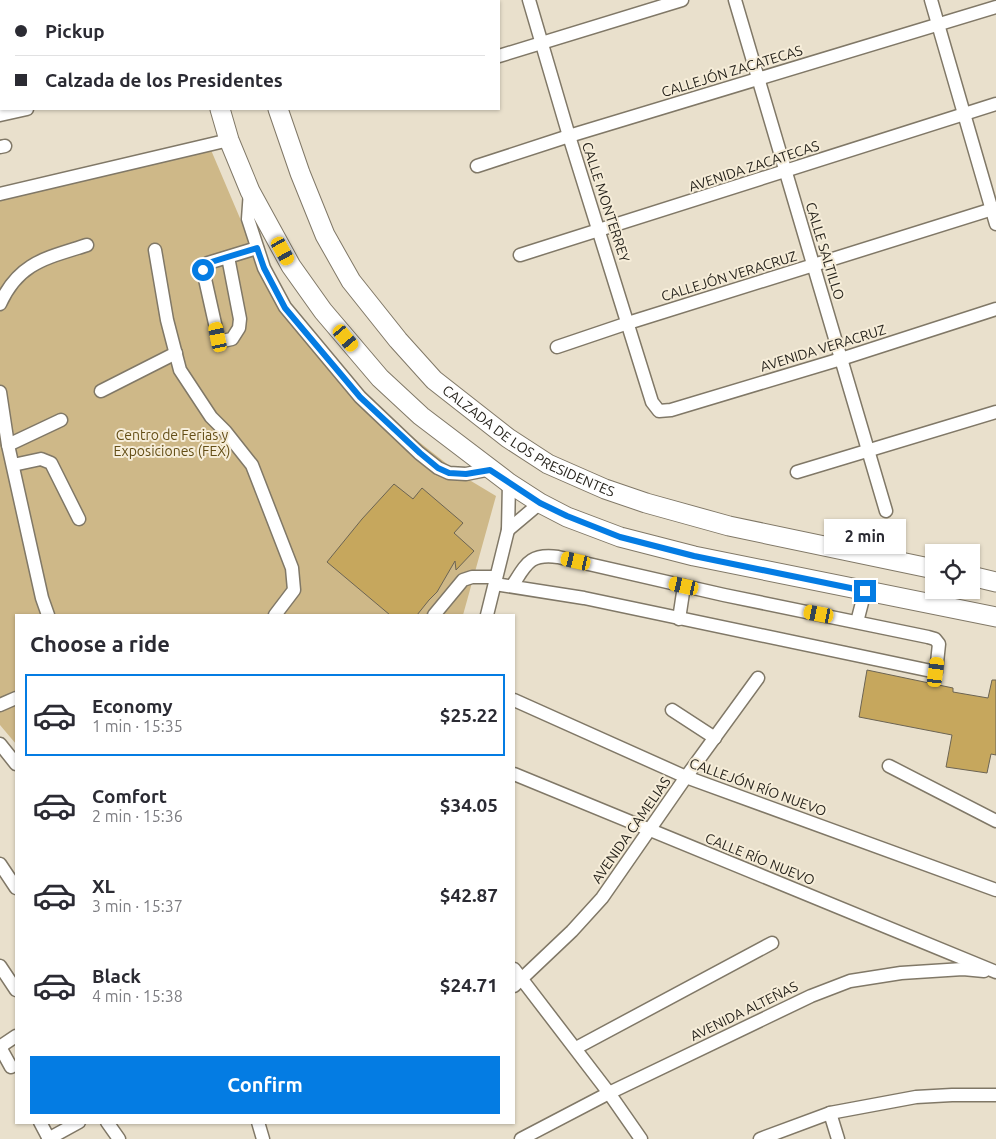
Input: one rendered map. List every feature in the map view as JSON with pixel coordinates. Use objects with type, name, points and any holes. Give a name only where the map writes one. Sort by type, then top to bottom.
[{"type":"highway","points":[[220,110],[229,140],[250,191],[291,266],[323,311],[380,378],[422,416],[509,483],[540,503],[620,537],[694,556],[996,617]]},
{"type":"highway","name":"CALZADA DE LOS PRESIDENTES","points":[[278,110],[300,174],[322,226],[351,281],[398,340],[434,380],[508,438],[548,464],[605,489],[646,503],[729,526],[925,567]]},
{"type":"highway","points":[[980,578],[996,582]]},
{"type":"street","name":"CALLE MONTERREY","points":[[529,0],[569,136],[652,402],[659,411]]},
{"type":"street","points":[[500,56],[682,0]]},
{"type":"street","name":"CALLE SALTILLO","points":[[735,0],[886,512]]},
{"type":"street","points":[[931,0],[963,113],[994,208],[996,224]]},
{"type":"street","name":"CALLEJÓN ZACATECAS","points":[[477,166],[758,78],[996,7]]},
{"type":"street","name":"AVENIDA ZACATECAS","points":[[520,255],[996,104]]},
{"type":"street","points":[[0,115],[22,110]]},
{"type":"street","points":[[0,194],[229,140]]},
{"type":"street","points":[[250,191],[248,219],[264,268],[285,308],[360,397],[438,468],[449,473],[466,474],[490,470]]},
{"type":"street","name":"CALLEJÓN VERACRUZ","points":[[558,347],[628,322],[994,208]]},
{"type":"street","points":[[0,304],[7,288],[26,269],[46,258],[87,245]]},
{"type":"street","points":[[228,257],[240,319],[239,328],[232,338],[222,341],[218,337],[203,270],[204,266],[208,263],[257,248]]},
{"type":"street","points":[[155,250],[166,320],[180,370],[211,417],[226,432],[252,465],[292,568],[294,590],[276,614]]},
{"type":"street","name":"AVENIDA VERACRUZ","points":[[659,411],[671,410],[841,359],[996,309]]},
{"type":"street","points":[[101,391],[176,353]]},
{"type":"street","points":[[0,392],[12,465],[42,598],[48,614]]},
{"type":"street","points":[[797,472],[996,412]]},
{"type":"street","points":[[8,445],[60,420]]},
{"type":"street","points":[[12,465],[41,460],[52,463],[79,519]]},
{"type":"street","points":[[487,614],[508,530],[509,483]]},
{"type":"street","points":[[508,530],[540,503]]},
{"type":"street","points":[[435,614],[463,580],[472,577],[512,586],[584,598],[936,672],[939,644],[934,639],[558,557],[545,555],[529,561],[512,586]]},
{"type":"street","points":[[679,619],[684,586]]},
{"type":"street","points":[[857,622],[865,591]]},
{"type":"street","name":"AVENIDA CAMELIAS","points":[[516,978],[572,931],[602,898],[758,678]]},
{"type":"street","points":[[0,705],[15,698]]},
{"type":"street","name":"CALLEJÓN RÍO NUEVO","points":[[515,700],[686,777],[996,890]]},
{"type":"street","points":[[672,710],[714,738]]},
{"type":"street","points":[[0,744],[15,763]]},
{"type":"street","points":[[889,766],[996,821]]},
{"type":"street","name":"CALLE RÍO NUEVO","points":[[515,774],[996,972]]},
{"type":"street","points":[[0,864],[15,886]]},
{"type":"street","points":[[576,1048],[772,943]]},
{"type":"street","points":[[0,966],[15,988]]},
{"type":"street","name":"AVENIDA ALTEÑAS","points":[[521,1139],[609,1093],[811,996],[850,981],[901,973],[963,969],[996,972]]},
{"type":"street","points":[[516,978],[576,1048],[642,1139]]},
{"type":"street","points":[[14,1069],[3,1055],[2,1047],[15,1037]]},
{"type":"street","points":[[760,1139],[830,1113],[916,1097],[996,1095]]},
{"type":"street","points":[[830,1113],[838,1139]]},
{"type":"street","points":[[41,1124],[49,1139],[75,1124]]},
{"type":"street","points":[[108,1124],[119,1139]]},
{"type":"street","points":[[259,1124],[263,1139]]},
{"type":"green space","name":"Centro de Ferias y Exposiciones (FEX)","points":[[208,143],[245,230],[316,347],[400,427],[461,475],[496,496],[463,614],[15,614],[15,743],[0,725],[0,194]]},
{"type":"building","points":[[394,484],[413,499],[422,488],[463,523],[454,533],[474,551],[456,570],[455,561],[437,592],[418,614],[389,614],[327,562]]},
{"type":"building","points":[[867,670],[953,688],[953,692],[988,698],[992,680],[996,680],[996,755],[991,754],[987,773],[946,767],[952,735],[859,717]]},
{"type":"route","points":[[203,270],[204,266],[208,263],[257,248],[264,268],[285,308],[317,347],[360,397],[438,468],[449,473],[466,474],[490,470],[540,503],[620,537],[694,556],[865,591]]}]
